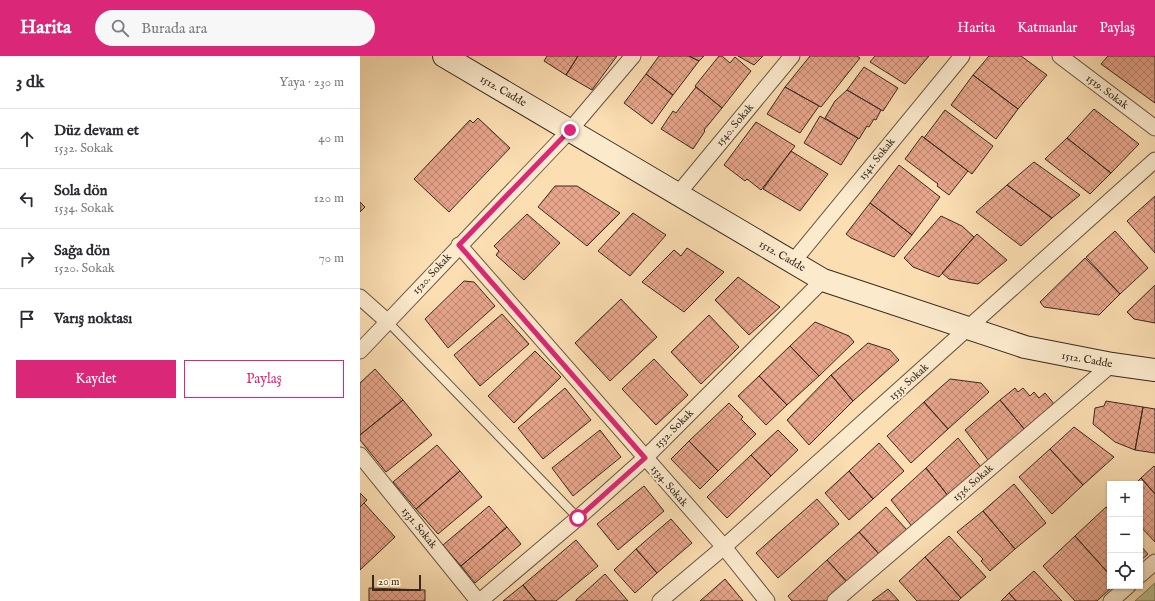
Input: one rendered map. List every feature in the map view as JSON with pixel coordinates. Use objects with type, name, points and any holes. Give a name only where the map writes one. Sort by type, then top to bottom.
[{"type":"street","name":"1512. Cadde","points":[[444,56],[823,280],[1025,347],[1112,364],[1155,370]]},
{"type":"street","name":"1520. Sokak","points":[[360,351],[459,245],[570,130],[633,56]]},
{"type":"street","name":"1540. Sokak","points":[[677,195],[792,56]]},
{"type":"street","name":"1541. Sokak","points":[[792,263],[962,56]]},
{"type":"street","name":"1519. Sokak","points":[[1060,56],[1155,128]]},
{"type":"street","name":"1535. Sokak","points":[[660,601],[724,547],[1155,160]]},
{"type":"street","name":"1534. Sokak","points":[[459,245],[724,547],[767,601]]},
{"type":"street","name":"1532. Sokak","points":[[479,601],[578,518],[645,458],[823,280]]},
{"type":"street","points":[[360,297],[388,322]]},
{"type":"street","name":"1536. Sokak","points":[[835,601],[1112,364]]},
{"type":"street","name":"1531. Sokak","points":[[360,455],[479,601]]},
{"type":"street","points":[[1143,572],[1155,562]]},
{"type":"street","points":[[1111,601],[1125,589]]},
{"type":"lane","points":[[388,322],[578,518]]},
{"type":"green space","points":[[1155,583],[1155,601],[1135,601]]},
{"type":"building","points":[[547,56],[578,56],[566,75],[544,61]]},
{"type":"building","points":[[578,56],[617,56],[592,90],[566,75]]},
{"type":"building","points":[[659,56],[689,56],[699,61],[673,95],[646,74]]},
{"type":"building","points":[[689,56],[704,56],[699,61]]},
{"type":"building","points":[[719,56],[722,56],[730,63],[735,57],[751,71],[722,108],[695,86]]},
{"type":"building","points":[[738,56],[763,56],[754,65]]},
{"type":"building","points":[[810,56],[857,56],[860,58],[821,107],[785,87]]},
{"type":"building","points":[[875,56],[929,56],[905,84],[870,62]]},
{"type":"building","points":[[989,56],[1021,56],[1047,75],[1018,109],[973,75]]},
{"type":"building","points":[[1108,56],[1155,56],[1155,103],[1101,64]]},
{"type":"building","points":[[864,67],[898,88],[883,111],[847,90]]},
{"type":"building","points":[[646,74],[673,95],[652,124],[624,103]]},
{"type":"building","points":[[973,75],[1018,109],[996,139],[951,105]]},
{"type":"building","points":[[696,87],[722,108],[704,130],[705,131],[693,149],[661,129],[673,111],[676,113]]},
{"type":"building","points":[[785,87],[819,106],[800,133],[767,114]]},
{"type":"building","points":[[847,90],[881,110],[876,120],[874,119],[869,127],[867,126],[859,139],[825,118],[835,101]]},
{"type":"building","points":[[1094,109],[1139,144],[1111,173],[1067,138]]},
{"type":"building","points":[[945,110],[993,146],[972,174],[924,138]]},
{"type":"building","points":[[820,116],[858,138],[841,165],[804,143]]},
{"type":"building","points":[[478,118],[510,148],[449,212],[414,179],[470,120],[473,123]]},
{"type":"building","points":[[756,122],[795,146],[761,190],[747,179],[745,181],[724,165]]},
{"type":"building","points":[[922,136],[968,171],[949,195],[937,186],[938,184],[905,159]]},
{"type":"building","points":[[1067,138],[1111,173],[1090,194],[1045,159]]},
{"type":"building","points":[[791,151],[828,174],[800,211],[763,189]]},
{"type":"building","points":[[1034,162],[1080,195],[1052,218],[1007,185]]},
{"type":"building","points":[[899,165],[940,197],[912,235],[870,203]]},
{"type":"building","points":[[1007,185],[1052,218],[1021,246],[976,212]]},
{"type":"building","points":[[555,186],[577,186],[620,213],[587,246],[538,207]]},
{"type":"building","points":[[1155,196],[1155,253],[1127,221]]},
{"type":"building","points":[[360,202],[365,207],[360,212]]},
{"type":"building","points":[[870,203],[912,235],[894,257],[851,238],[846,234]]},
{"type":"building","points":[[633,213],[666,235],[630,276],[598,251]]},
{"type":"building","points":[[527,214],[560,243],[524,280],[496,255],[499,251],[494,246]]},
{"type":"building","points":[[941,216],[962,226],[974,237],[939,277],[913,267],[904,258]]},
{"type":"building","points":[[1115,231],[1148,268],[1120,294],[1086,257]]},
{"type":"building","points":[[977,234],[1007,260],[978,284],[949,279],[942,273]]},
{"type":"building","points":[[687,248],[724,272],[684,312],[642,282],[674,250],[681,256]]},
{"type":"building","points":[[1085,258],[1120,294],[1099,315],[1044,307],[1040,302]]},
{"type":"building","points":[[738,277],[780,307],[749,335],[715,300]]},
{"type":"building","points":[[464,281],[474,282],[495,306],[448,348],[425,319]]},
{"type":"building","points":[[1155,285],[1155,323],[1134,319],[1127,312]]},
{"type":"building","points":[[621,299],[657,337],[610,381],[575,343]]},
{"type":"building","points":[[502,314],[529,344],[480,386],[454,355]]},
{"type":"building","points":[[709,315],[739,347],[701,384],[671,352]]},
{"type":"building","points":[[815,322],[849,336],[854,342],[819,376],[790,346]]},
{"type":"building","points":[[868,343],[890,350],[899,360],[853,401],[831,375]]},
{"type":"building","points":[[790,346],[819,376],[787,405],[759,376]]},
{"type":"building","points":[[535,351],[561,377],[514,423],[488,396]]},
{"type":"building","points":[[654,359],[688,395],[656,425],[622,389]]},
{"type":"building","points":[[375,369],[403,400],[360,435],[360,383]]},
{"type":"building","points":[[831,375],[853,401],[809,445],[787,420]]},
{"type":"building","points":[[759,376],[787,405],[766,425],[738,396]]},
{"type":"building","points":[[950,379],[981,383],[989,392],[948,429],[924,402]]},
{"type":"building","points":[[565,388],[591,420],[543,459],[518,428]]},
{"type":"building","points":[[1015,388],[1018,392],[1023,388],[1030,396],[1034,392],[1039,398],[1045,393],[1055,405],[1025,430],[1000,400]]},
{"type":"building","points":[[403,400],[432,435],[386,472],[360,440],[360,435]]},
{"type":"building","points":[[1000,400],[1025,430],[989,461],[965,430]]},
{"type":"building","points":[[1106,401],[1143,407],[1135,450],[1115,442],[1093,424],[1095,408],[1104,406]]},
{"type":"building","points":[[924,402],[948,429],[911,463],[887,436]]},
{"type":"building","points":[[729,403],[743,417],[741,419],[756,434],[718,471],[689,441]]},
{"type":"building","points":[[1143,407],[1155,409],[1155,453],[1135,450]]},
{"type":"building","points":[[1074,427],[1114,457],[1083,485],[1050,449]]},
{"type":"building","points":[[600,430],[621,457],[573,496],[552,468]]},
{"type":"building","points":[[778,430],[798,450],[771,476],[751,455]]},
{"type":"building","points":[[958,438],[981,467],[949,497],[926,468]]},
{"type":"building","points":[[689,441],[718,471],[700,489],[671,459]]},
{"type":"building","points":[[879,443],[904,471],[873,499],[849,471]]},
{"type":"building","points":[[437,445],[460,471],[416,509],[393,482]]},
{"type":"building","points":[[1050,449],[1083,485],[1052,514],[1019,477]]},
{"type":"building","points":[[751,455],[771,476],[727,518],[707,497]]},
{"type":"building","points":[[1154,466],[1155,467],[1155,494],[1141,478]]},
{"type":"building","points":[[926,468],[949,497],[914,529],[891,500]]},
{"type":"building","points":[[460,471],[482,497],[438,534],[416,509]]},
{"type":"building","points":[[849,471],[873,499],[849,520],[825,493]]},
{"type":"building","points":[[1141,478],[1155,494],[1155,542],[1143,529],[1143,481],[1138,481]]},
{"type":"building","points":[[1014,484],[1046,523],[1015,549],[983,511]]},
{"type":"building","points":[[644,486],[664,511],[618,550],[597,524]]},
{"type":"building","points":[[360,493],[367,500],[360,507]]},
{"type":"building","points":[[817,499],[839,524],[778,578],[756,553]]},
{"type":"building","points":[[364,503],[395,537],[360,570],[360,507]]},
{"type":"building","points":[[489,506],[507,527],[461,566],[443,545]]},
{"type":"building","points":[[886,507],[907,530],[880,555],[859,532]]},
{"type":"building","points":[[1106,507],[1107,572],[1075,536]]},
{"type":"building","points":[[983,511],[1015,549],[990,571],[981,561],[983,559],[957,532]]},
{"type":"building","points":[[671,519],[692,543],[657,573],[636,549]]},
{"type":"building","points":[[507,527],[521,544],[475,583],[461,566]]},
{"type":"building","points":[[859,532],[880,555],[848,583],[827,560]]},
{"type":"building","points":[[949,536],[986,577],[961,598],[925,557]]},
{"type":"building","points":[[1075,536],[1107,572],[1107,589],[1110,589],[1097,601],[1075,601],[1043,566]]},
{"type":"building","points":[[576,540],[598,566],[556,601],[536,601],[523,585]]},
{"type":"building","points":[[1143,548],[1148,554],[1143,558]]},
{"type":"building","points":[[636,549],[657,573],[635,593],[614,570]]},
{"type":"building","points":[[925,557],[961,598],[958,601],[917,601],[899,581]]},
{"type":"building","points":[[827,560],[848,583],[828,601],[792,601],[788,596]]},
{"type":"building","points":[[1034,571],[1062,601],[1016,601],[1009,593]]},
{"type":"building","points":[[605,574],[628,601],[576,601],[576,600]]},
{"type":"building","points":[[725,579],[743,601],[700,601]]},
{"type":"building","points":[[523,585],[536,601],[503,601]]},
{"type":"building","points":[[369,588],[425,590],[425,601],[369,601]]},
{"type":"building","points":[[888,589],[899,601],[872,601]]},
{"type":"building","points":[[1009,593],[1016,601],[1001,601]]},
{"type":"route","points":[[570,130],[459,245],[645,458],[578,518]]}]
